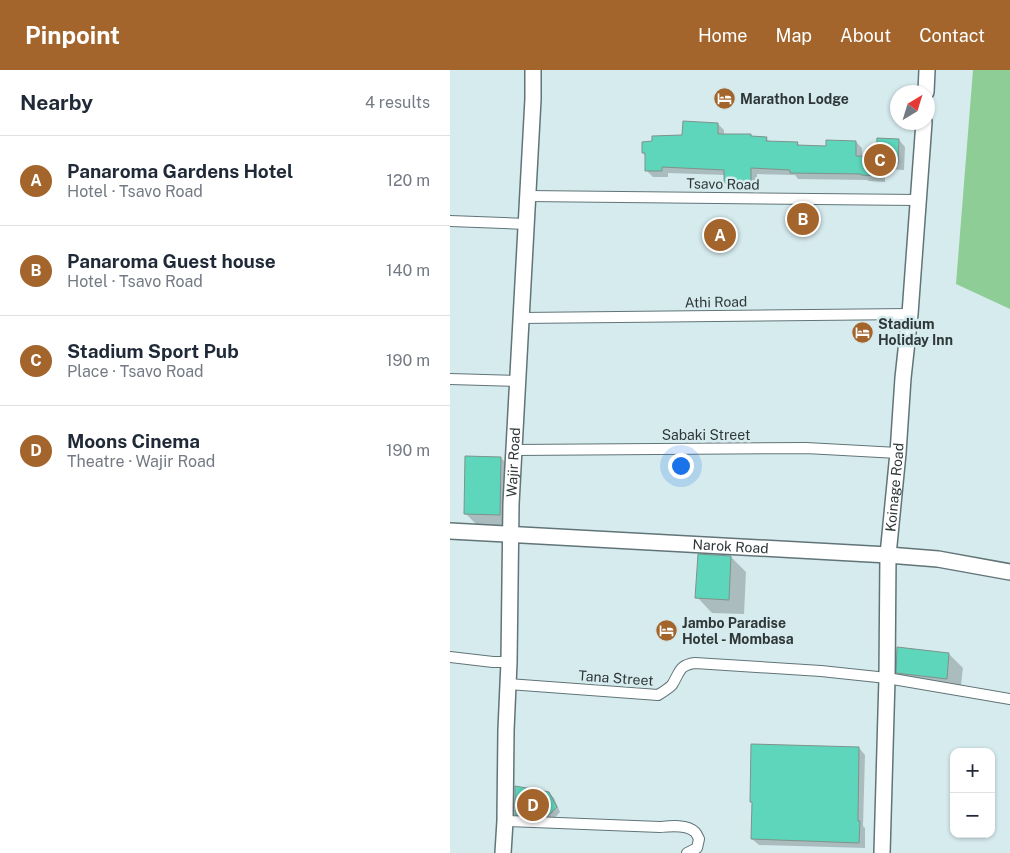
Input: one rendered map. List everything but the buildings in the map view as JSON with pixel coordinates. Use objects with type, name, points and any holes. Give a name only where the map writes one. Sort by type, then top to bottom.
[{"type":"street","name":"Wajir Road","points":[[503,853],[509,662],[510,534],[533,70]]},
{"type":"street","points":[[926,85],[927,70]]},
{"type":"street","name":"Koinage Road","points":[[882,853],[888,555],[916,248],[923,130]]},
{"type":"street","name":"Tsavo Road","points":[[527,196],[918,200]]},
{"type":"street","points":[[450,221],[526,224]]},
{"type":"street","name":"Athi Road","points":[[521,318],[910,314]]},
{"type":"street","points":[[450,379],[518,381]]},
{"type":"street","name":"Sabaki Street","points":[[514,450],[806,448],[898,453]]},
{"type":"street","name":"Narok Road","points":[[450,532],[888,555],[938,559],[1010,572]]},
{"type":"street","points":[[450,658],[509,662]]},
{"type":"street","name":"Tana Street","points":[[508,684],[658,695],[670,687],[680,669],[685,665],[695,663],[821,671],[887,678],[1010,699]]},
{"type":"street","points":[[505,821],[676,826],[689,828],[695,832],[699,840],[697,848],[687,853]]},
{"type":"green space","points":[[973,70],[1010,70],[1010,309],[956,284]]},
{"type":"place","name":"Marathon Lodge","points":[[724,99]]},
{"type":"place","name":"Stadium Sport Pub","points":[[880,160]]},
{"type":"place","name":"Panaroma Guest house","points":[[803,219]]},
{"type":"place","name":"Panaroma Gardens Hotel","points":[[720,235]]},
{"type":"place","name":"Stadium Holiday Inn","points":[[862,332]]},
{"type":"place","name":"Jambo Paradise Hotel - Mombasa","points":[[666,631]]},
{"type":"place","name":"Moons Cinema","points":[[533,805]]}]
